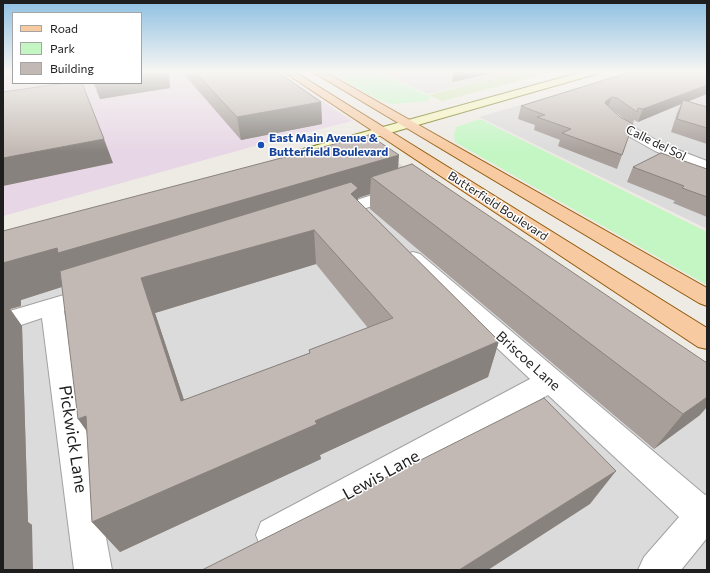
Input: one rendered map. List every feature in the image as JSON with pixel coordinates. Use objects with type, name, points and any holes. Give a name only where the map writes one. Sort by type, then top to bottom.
[{"type":"main road","name":"Butterfield Boulevard","points":[[332,99],[707,340]]},
{"type":"main road","name":"Butterfield Boulevard","points":[[365,99],[707,298]]},
{"type":"main road","points":[[287,158],[495,99]]},
{"type":"street","name":"Calle del Sol","points":[[608,114],[621,126],[660,148],[707,166]]},
{"type":"street","points":[[317,219],[415,186]]},
{"type":"street","name":"Briscoe Lane","points":[[355,206],[550,381],[704,513]]},
{"type":"street","points":[[3,322],[105,290]]},
{"type":"street","name":"Pickwick Lane","points":[[52,307],[93,570]]},
{"type":"street","name":"Lewis Lane","points":[[246,551],[550,381]]},
{"type":"street","points":[[657,570],[704,513]]},
{"type":"shaded area","points":[[3,99],[319,99],[352,121],[269,142],[3,216]]},
{"type":"shaded area","points":[[541,99],[707,99],[707,229],[479,117]]},
{"type":"shaded area","points":[[391,158],[707,365],[707,570],[3,570],[3,261]]},
{"type":"green space","points":[[377,99],[430,99],[428,101],[392,104]]},
{"type":"green space","points":[[437,99],[451,99],[442,101]]},
{"type":"green space","points":[[480,119],[707,232],[707,285],[455,142],[454,134],[456,127]]},
{"type":"building","points":[[3,99],[88,99],[104,139],[3,158]]},
{"type":"building","points":[[220,99],[316,99],[321,102],[237,117]]},
{"type":"building","points":[[544,99],[609,99],[605,103],[620,117],[633,124],[622,155],[562,133],[571,129],[537,117],[545,115],[521,106]]},
{"type":"building","points":[[618,99],[670,99],[643,109],[638,108],[637,112]]},
{"type":"building","points":[[683,100],[707,107],[707,128],[677,119]]},
{"type":"building","points":[[369,135],[399,155],[58,253],[57,248],[3,263],[3,231]]},
{"type":"building","points":[[661,153],[707,169],[707,197],[682,188],[684,186],[633,167]]},
{"type":"building","points":[[412,164],[707,363],[707,397],[683,414],[371,177]]},
{"type":"building","points":[[351,182],[358,188],[351,194],[499,341],[315,421],[317,424],[92,522],[86,416],[78,419],[60,271]],"holes":[[[314,230],[393,318],[309,350],[310,353],[181,401],[141,278]]]},
{"type":"building","points":[[544,398],[616,471],[459,570],[202,570]]},
{"type":"place","name":"East Main Avenue & Butterfield Boulevard","points":[[261,145]]}]
